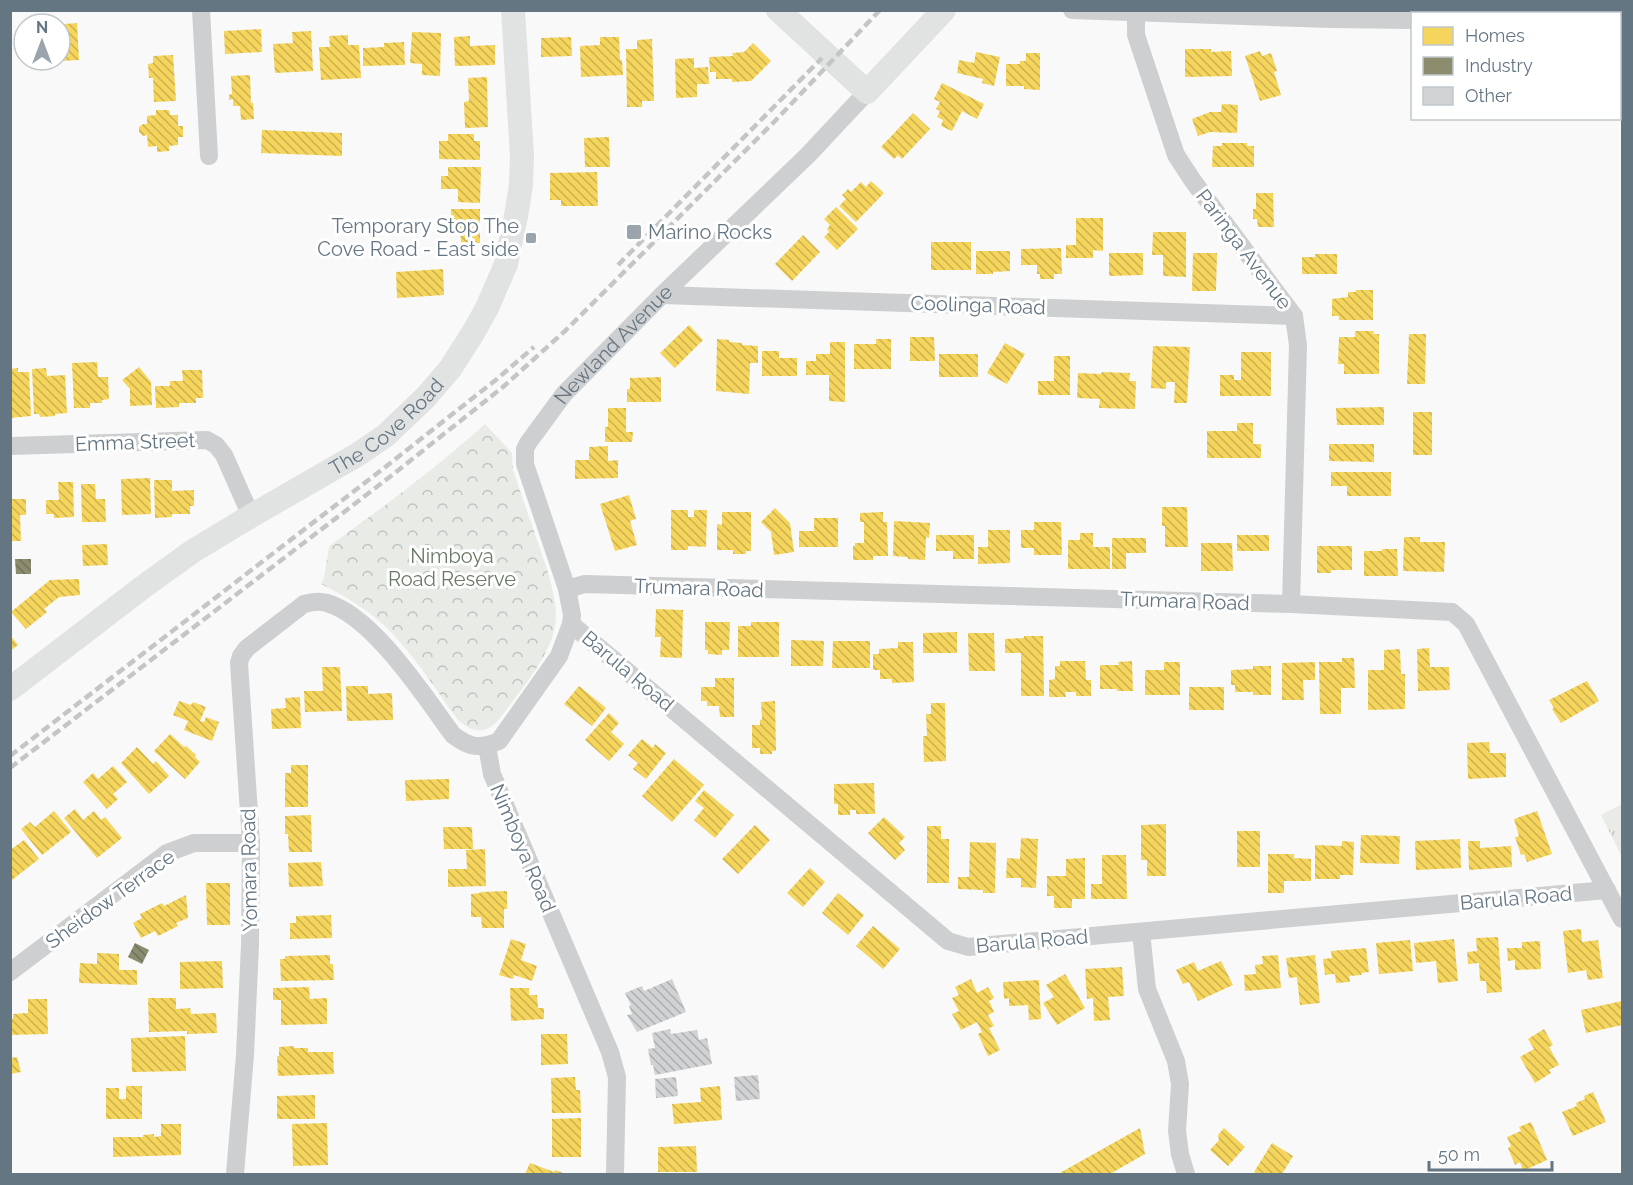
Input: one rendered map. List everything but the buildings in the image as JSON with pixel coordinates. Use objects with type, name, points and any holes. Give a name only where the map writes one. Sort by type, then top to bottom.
[{"type":"street","points":[[201,10],[209,156]]},
{"type":"street","name":"The Cove Road","points":[[10,689],[185,557],[385,436],[436,386],[460,353],[487,308],[506,264],[521,184],[522,156],[513,10]]},
{"type":"street","name":"Newland Avenue","points":[[487,746],[499,741],[559,656],[571,624],[572,615],[567,589],[527,472],[524,456],[532,435],[564,394],[662,295],[808,155],[944,10]]},
{"type":"street","points":[[1072,10],[1331,15],[1411,20]]},
{"type":"street","points":[[1575,12],[1606,10]]},
{"type":"street","points":[[784,12],[867,92]]},
{"type":"street","name":"Paringa Avenue","points":[[1136,13],[1136,35],[1176,155],[1294,316],[1298,345],[1291,604]]},
{"type":"street","name":"Coolinga Road","points":[[662,295],[1294,316]]},
{"type":"street","name":"Emma Street","points":[[10,446],[207,440],[216,445],[224,455],[251,516]]},
{"type":"street","name":"Trumara Road","points":[[567,589],[585,584],[1291,604],[1452,612],[1466,624],[1623,919]]},
{"type":"street","name":"Yomara Road","points":[[235,1174],[246,1044],[250,945],[251,843],[239,663],[241,656],[255,641],[304,604],[325,602],[342,609],[386,646],[453,735],[464,743],[487,746]]},
{"type":"street","name":"Barula Road","points":[[571,624],[948,941],[968,947],[1607,890]]},
{"type":"street","name":"Nimboya Road","points":[[487,746],[492,774],[610,1052],[617,1077],[615,1174]]},
{"type":"street","name":"Sheidow Terrace","points":[[10,972],[167,853],[194,843],[251,843]]},
{"type":"street","points":[[1142,932],[1147,989],[1176,1060],[1180,1084],[1177,1131],[1180,1155],[1186,1174]]},
{"type":"green space","name":"Nimboya Road Reserve","points":[[485,424],[512,453],[513,470],[550,578],[556,617],[551,641],[529,679],[493,725],[477,730],[458,720],[415,661],[383,624],[343,595],[321,584],[329,547],[332,544],[410,486]]},
{"type":"green space","points":[[1622,804],[1622,857],[1601,815]]},
{"type":"railway","points":[[10,768],[391,476],[503,387],[566,330],[775,121],[880,10]]},
{"type":"railway","points":[[618,265],[822,58]]},
{"type":"railway","points":[[10,756],[384,468],[534,347]]},
{"type":"place","name":"Marino Rocks","points":[[634,232]]},
{"type":"place","name":"Temporary Stop The Cove Road - East side","points":[[531,238]]}]
